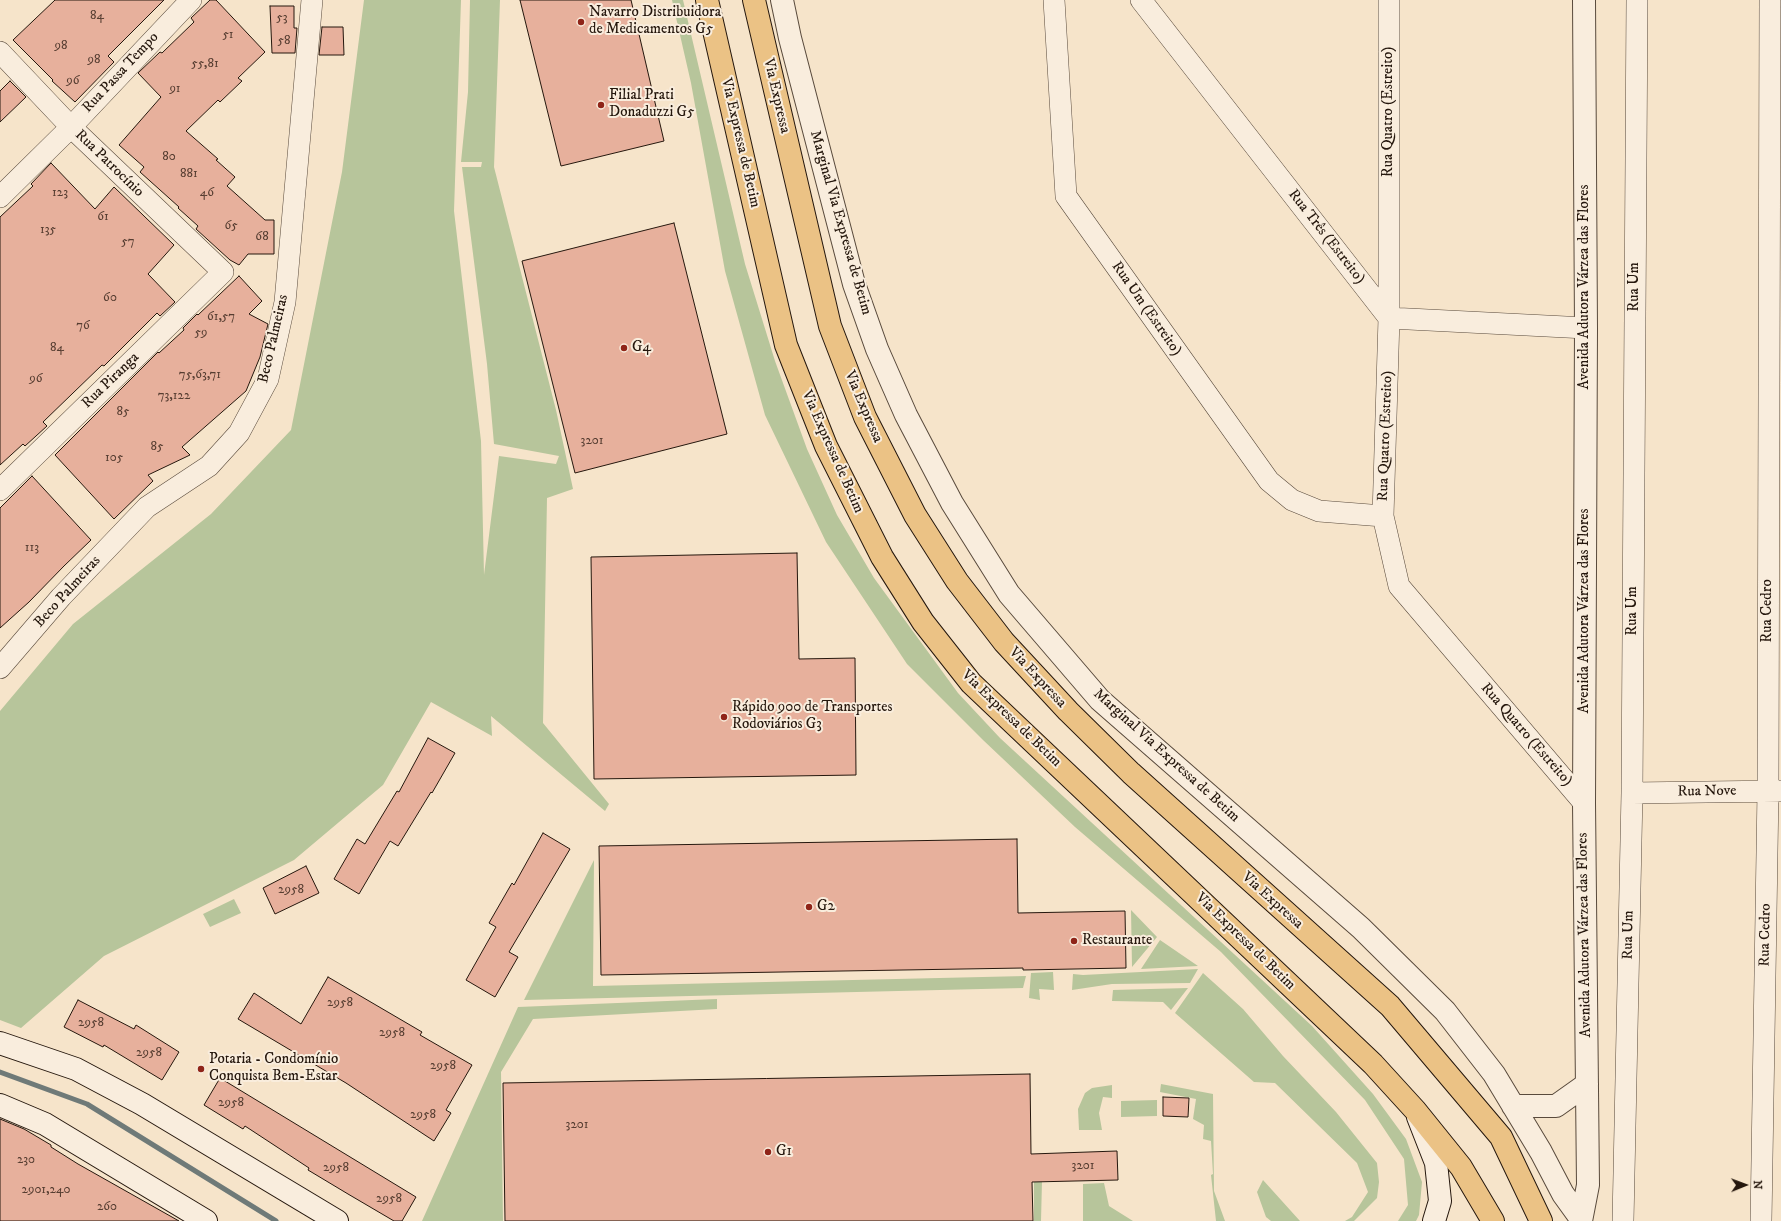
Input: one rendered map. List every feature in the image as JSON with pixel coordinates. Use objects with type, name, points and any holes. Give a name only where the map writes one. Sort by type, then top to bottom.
[{"type":"highway","name":"Via Expressa de Betim","points":[[707,0],[786,345],[830,453],[882,557],[923,622],[971,683],[1368,1059],[1415,1110],[1462,1167],[1493,1221]]},
{"type":"highway","name":"Via Expressa","points":[[754,0],[830,326],[865,418],[915,515],[957,581],[1004,642],[1068,711],[1131,773],[1390,1006],[1501,1137],[1541,1221]]},
{"type":"street","name":"Rua Passa Tempo","points":[[0,197],[71,127],[191,0]]},
{"type":"street","name":"Beco Palmeiras","points":[[0,668],[61,597],[147,507],[209,466],[239,433],[268,379],[285,302],[312,0]]},
{"type":"street","name":"Marginal Via Expressa de Betim","points":[[782,0],[790,38],[854,284],[877,349],[906,415],[952,503],[1009,594],[1100,700],[1360,928],[1445,1012],[1494,1074],[1541,1152],[1563,1194],[1581,1220]]},
{"type":"street","name":"Rua Um (Estreito)","points":[[1054,0],[1066,196],[1269,481],[1292,500],[1318,511],[1383,516]]},
{"type":"street","name":"Rua Três (Estreito)","points":[[1141,0],[1389,318]]},
{"type":"street","name":"Avenida Adutora Várzea das Flores","points":[[1581,1220],[1588,1185],[1584,802],[1586,328],[1584,0]]},
{"type":"street","name":"Rua Um","points":[[1623,1221],[1632,793],[1636,0]]},
{"type":"street","name":"Rua Cedro","points":[[1761,1221],[1775,791],[1770,0]]},
{"type":"street","name":"Rua Quatro (Estreito)","points":[[1385,5],[1389,318],[1383,516],[1399,586],[1584,802]]},
{"type":"street","name":"Rua Patrocínio","points":[[0,52],[71,127],[223,272]]},
{"type":"street","name":"Rua Piranga","points":[[0,490],[223,272]]},
{"type":"street","points":[[1389,318],[1586,328]]},
{"type":"street","name":"Rua Nove","points":[[1632,793],[1775,791]]},
{"type":"street","points":[[0,1043],[76,1069],[142,1104],[337,1221]]},
{"type":"street","points":[[1513,1106],[1556,1106],[1587,1084]]},
{"type":"street","points":[[0,1105],[45,1124],[206,1221]]},
{"type":"street","points":[[1415,1110],[1436,1163],[1440,1200],[1434,1221]]},
{"type":"green space","points":[[364,0],[461,0],[454,211],[481,441],[484,575],[499,456],[556,464],[559,456],[494,444],[487,364],[462,167],[481,167],[482,162],[461,162],[468,92],[470,0],[500,0],[494,167],[556,410],[573,489],[547,498],[543,723],[609,804],[605,811],[491,716],[492,736],[431,702],[383,785],[294,860],[104,956],[21,1028],[0,1020],[0,711],[73,624],[211,514],[291,430],[342,172]]},
{"type":"green space","points":[[672,0],[683,0],[745,264],[775,361],[807,449],[837,515],[874,578],[958,693],[1000,738],[1312,1026],[1373,1094],[1406,1139],[1422,1182],[1419,1215],[1416,1221],[1398,1221],[1408,1205],[1404,1159],[1365,1100],[1221,952],[1075,827],[983,740],[907,664],[826,542],[765,415],[725,271],[691,83]]},
{"type":"green space","points":[[594,860],[593,986],[1026,976],[1023,988],[524,1000]]},
{"type":"green space","points":[[234,899],[241,913],[210,927],[203,914]]},
{"type":"green space","points":[[1131,910],[1157,937],[1132,967]]},
{"type":"green space","points":[[1160,940],[1198,966],[1141,969]]},
{"type":"green space","points":[[1198,969],[1190,983],[1112,984],[1072,990],[1073,974],[1083,975]]},
{"type":"green space","points":[[1053,972],[1054,990],[1039,989],[1040,1000],[1029,998],[1031,973]]},
{"type":"green space","points":[[1203,973],[1243,1009],[1283,1056],[1336,1112],[1377,1163],[1379,1182],[1377,1198],[1354,1221],[1345,1221],[1352,1217],[1368,1192],[1357,1163],[1275,1083],[1254,1082],[1175,1013]]},
{"type":"green space","points":[[1188,988],[1171,1010],[1163,1002],[1112,1001],[1113,990]]},
{"type":"green space","points":[[717,999],[717,1009],[533,1019],[501,1072],[503,1221],[422,1221],[518,1007]]},
{"type":"green space","points":[[1161,1084],[1213,1094],[1214,1191],[1225,1221],[1216,1221],[1211,1175],[1213,1174],[1211,1141],[1203,1139],[1204,1125],[1193,1119],[1196,1099],[1160,1092]]},
{"type":"green space","points":[[1112,1085],[1112,1098],[1103,1097],[1099,1113],[1102,1130],[1079,1130],[1078,1109],[1085,1093],[1092,1088]]},
{"type":"green space","points":[[1157,1100],[1157,1116],[1121,1117],[1121,1101]]},
{"type":"green space","points":[[1263,1180],[1300,1221],[1271,1221],[1266,1217],[1257,1192]]},
{"type":"green space","points":[[1042,1181],[1041,1221],[1034,1221],[1034,1182]]},
{"type":"green space","points":[[1104,1183],[1109,1206],[1133,1221],[1083,1221],[1083,1184]]},
{"type":"building","points":[[55,0],[164,0],[108,56],[114,62],[75,102],[52,81],[53,80],[13,40]]},
{"type":"building","points":[[210,0],[216,0],[265,52],[238,78],[242,81],[220,102],[218,100],[186,131],[218,159],[216,160],[235,177],[227,186],[265,220],[274,220],[274,254],[248,254],[239,265],[230,260],[196,229],[198,226],[140,172],[144,167],[119,145],[161,97],[138,73],[160,52],[162,53],[194,22],[191,18]]},
{"type":"building","name":"Filial Prati Donaduzzi G5","points":[[520,0],[631,0],[664,141],[561,166]]},
{"type":"building","points":[[270,6],[294,6],[294,28],[297,28],[295,53],[272,53]]},
{"type":"building","points":[[322,27],[343,27],[344,55],[319,55]]},
{"type":"building","points":[[10,81],[26,97],[0,122],[0,91]]},
{"type":"building","points":[[51,163],[95,209],[114,187],[174,245],[148,274],[175,302],[160,316],[157,313],[104,366],[102,365],[43,422],[47,426],[25,446],[23,444],[0,465],[0,217],[33,186],[31,184]]},
{"type":"building","name":"G4","points":[[674,223],[727,434],[575,473],[522,261]]},
{"type":"building","points":[[239,276],[262,301],[249,314],[268,324],[260,357],[246,391],[182,447],[190,455],[148,475],[153,481],[114,519],[55,455],[158,352],[159,353],[184,330],[183,328],[197,314],[198,315]]},
{"type":"building","points":[[32,476],[91,540],[29,602],[0,628],[0,508]]},
{"type":"building","name":"Rápido 900 de Transportes Rodoviários G3","points":[[797,553],[799,659],[855,658],[856,775],[594,779],[591,557]]},
{"type":"building","points":[[428,738],[455,753],[432,793],[431,792],[398,846],[390,841],[359,894],[334,879],[357,839],[365,844],[397,791],[399,792]]},
{"type":"building","points":[[543,833],[570,849],[509,952],[518,957],[495,997],[466,980],[496,927],[489,923],[512,883],[514,885]]},
{"type":"building","name":"G2","points":[[1017,839],[1018,913],[1125,911],[1126,968],[1023,970],[1023,968],[601,975],[599,846]]},
{"type":"building","points":[[306,866],[319,893],[275,914],[263,888]]},
{"type":"building","points":[[328,977],[422,1032],[420,1035],[472,1065],[446,1110],[451,1113],[434,1141],[346,1083],[238,1019],[254,993],[301,1024]]},
{"type":"building","points":[[78,1000],[134,1029],[136,1025],[179,1052],[162,1080],[104,1045],[103,1047],[64,1027]]},
{"type":"building","name":"G1","points":[[1030,1074],[1031,1154],[1117,1151],[1118,1180],[1032,1182],[1033,1221],[505,1221],[503,1083]]},
{"type":"building","points":[[220,1078],[416,1197],[402,1221],[394,1221],[308,1170],[309,1168],[245,1126],[243,1129],[204,1105]]},
{"type":"building","points":[[1163,1097],[1189,1098],[1188,1117],[1163,1116]]},
{"type":"building","points":[[0,1119],[24,1129],[51,1145],[51,1147],[78,1164],[179,1221],[0,1221]]},
{"type":"waterway","points":[[0,1072],[87,1104],[276,1221]]},
{"type":"place","name":"Navarro Distribuidora de Medicamentos G5","points":[[581,22]]},
{"type":"place","name":"Filial Prati Donaduzzi G5","points":[[601,105]]},
{"type":"place","name":"G4","points":[[624,348]]},
{"type":"place","name":"Rápido 900 de Transportes Rodoviários G3","points":[[724,717]]},
{"type":"place","name":"G2","points":[[809,907]]},
{"type":"place","name":"Restaurante","points":[[1074,941]]},
{"type":"place","name":"Potaria - Condomínio Conquista Bem-Estar","points":[[201,1069]]},
{"type":"place","name":"G1","points":[[768,1152]]}]
